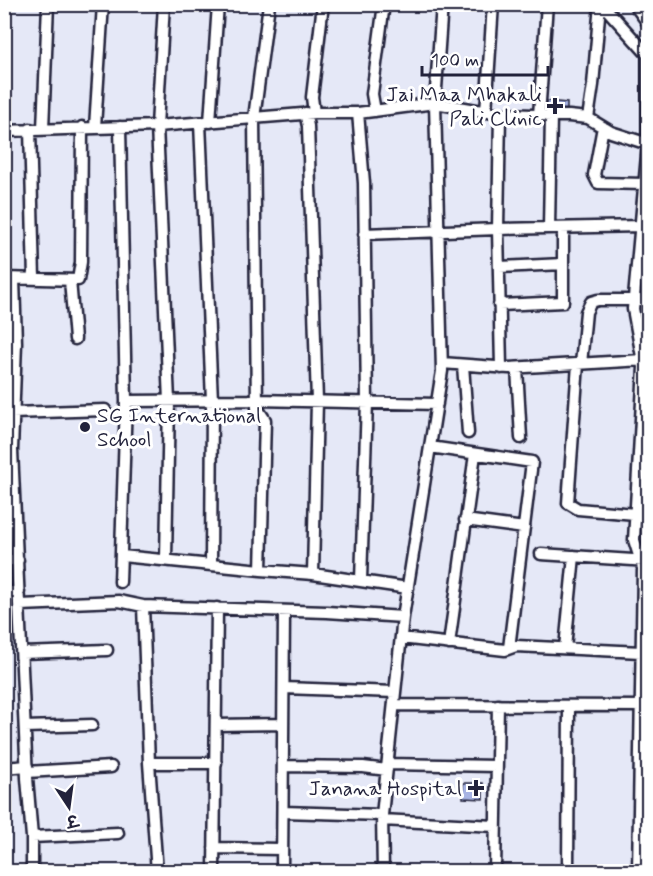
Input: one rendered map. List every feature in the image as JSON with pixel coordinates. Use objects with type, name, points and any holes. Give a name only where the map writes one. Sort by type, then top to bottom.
[{"type":"street","points":[[43,129],[48,4]]},
{"type":"street","points":[[94,127],[103,4]]},
{"type":"street","points":[[164,4],[157,126],[169,401],[166,560]]},
{"type":"street","points":[[211,565],[212,400],[205,122],[218,4]]},
{"type":"street","points":[[261,570],[265,420],[257,408],[254,118],[269,4]]},
{"type":"street","points":[[313,574],[317,401],[308,126],[323,4]]},
{"type":"street","points":[[375,111],[372,94],[384,4]]},
{"type":"street","points":[[383,872],[382,818],[403,617],[442,363],[435,103],[442,4]]},
{"type":"street","points":[[486,112],[493,4]]},
{"type":"street","points":[[539,115],[547,4]]},
{"type":"street","points":[[601,4],[648,56]]},
{"type":"street","points":[[588,118],[601,4]]},
{"type":"street","points":[[633,4],[648,23]]},
{"type":"street","points":[[638,872],[644,808],[644,706],[641,652],[644,561],[634,540],[644,367],[635,323],[634,299],[644,240],[641,226],[648,144],[648,49]]},
{"type":"street","points":[[4,131],[157,126],[309,113],[358,113],[435,103],[500,114],[588,118],[611,132],[648,144]]},
{"type":"street","points":[[358,113],[364,183],[367,402],[361,580]]},
{"type":"street","points":[[500,114],[498,229],[501,368]]},
{"type":"street","points":[[549,228],[551,115]]},
{"type":"street","points":[[120,127],[126,401],[120,582]]},
{"type":"street","points":[[603,127],[594,175],[598,183],[645,184]]},
{"type":"street","points":[[32,872],[18,560],[8,450],[16,343],[9,279],[78,280],[81,262],[82,128]]},
{"type":"street","points":[[30,129],[34,279]]},
{"type":"street","points":[[364,234],[641,226]]},
{"type":"street","points":[[500,305],[563,302],[562,228]]},
{"type":"street","points":[[499,267],[563,264]]},
{"type":"street","points":[[70,280],[75,339]]},
{"type":"street","points":[[648,300],[598,300],[588,306],[579,364],[567,503],[578,509],[636,510],[648,507]]},
{"type":"street","points":[[4,342],[16,343]]},
{"type":"street","points":[[442,363],[517,368],[643,360]]},
{"type":"street","points":[[463,364],[468,433]]},
{"type":"street","points":[[517,368],[521,438]]},
{"type":"street","points":[[126,401],[257,400],[437,404]]},
{"type":"street","points":[[12,412],[105,410]]},
{"type":"street","points":[[430,447],[532,462],[509,648]]},
{"type":"street","points":[[449,644],[475,454]]},
{"type":"street","points":[[465,520],[524,528]]},
{"type":"street","points":[[541,554],[644,561]]},
{"type":"street","points":[[122,556],[313,574],[408,588]]},
{"type":"street","points":[[565,648],[574,556]]},
{"type":"street","points":[[4,560],[18,560]]},
{"type":"street","points":[[4,592],[19,592]]},
{"type":"street","points":[[20,605],[120,601],[143,606],[403,617]]},
{"type":"street","points":[[143,606],[149,763],[157,872]]},
{"type":"street","points":[[214,872],[217,608]]},
{"type":"street","points":[[282,872],[284,612]]},
{"type":"street","points":[[401,638],[504,650],[516,646],[641,652]]},
{"type":"street","points":[[22,653],[107,650]]},
{"type":"street","points":[[284,688],[395,692]]},
{"type":"street","points":[[394,705],[644,706]]},
{"type":"street","points":[[495,872],[498,705]]},
{"type":"street","points":[[568,872],[569,706]]},
{"type":"street","points":[[216,725],[283,724]]},
{"type":"street","points":[[25,727],[92,725]]},
{"type":"street","points":[[149,763],[216,763]]},
{"type":"street","points":[[283,766],[496,766]]},
{"type":"street","points":[[4,768],[111,767]]},
{"type":"street","points":[[283,812],[495,826]]},
{"type":"street","points":[[32,837],[118,833]]},
{"type":"street","points":[[214,848],[281,849]]},
{"type":"building","points":[[547,101],[567,103],[567,111],[546,109]]},
{"type":"building","points":[[463,783],[483,783],[483,799],[463,798]]},
{"type":"place","name":"Jai Maa Mhakali Pali Clinic","points":[[555,106]]},
{"type":"place","name":"SG International School","points":[[85,427]]},
{"type":"place","name":"Janana Hospital","points":[[476,788]]}]
